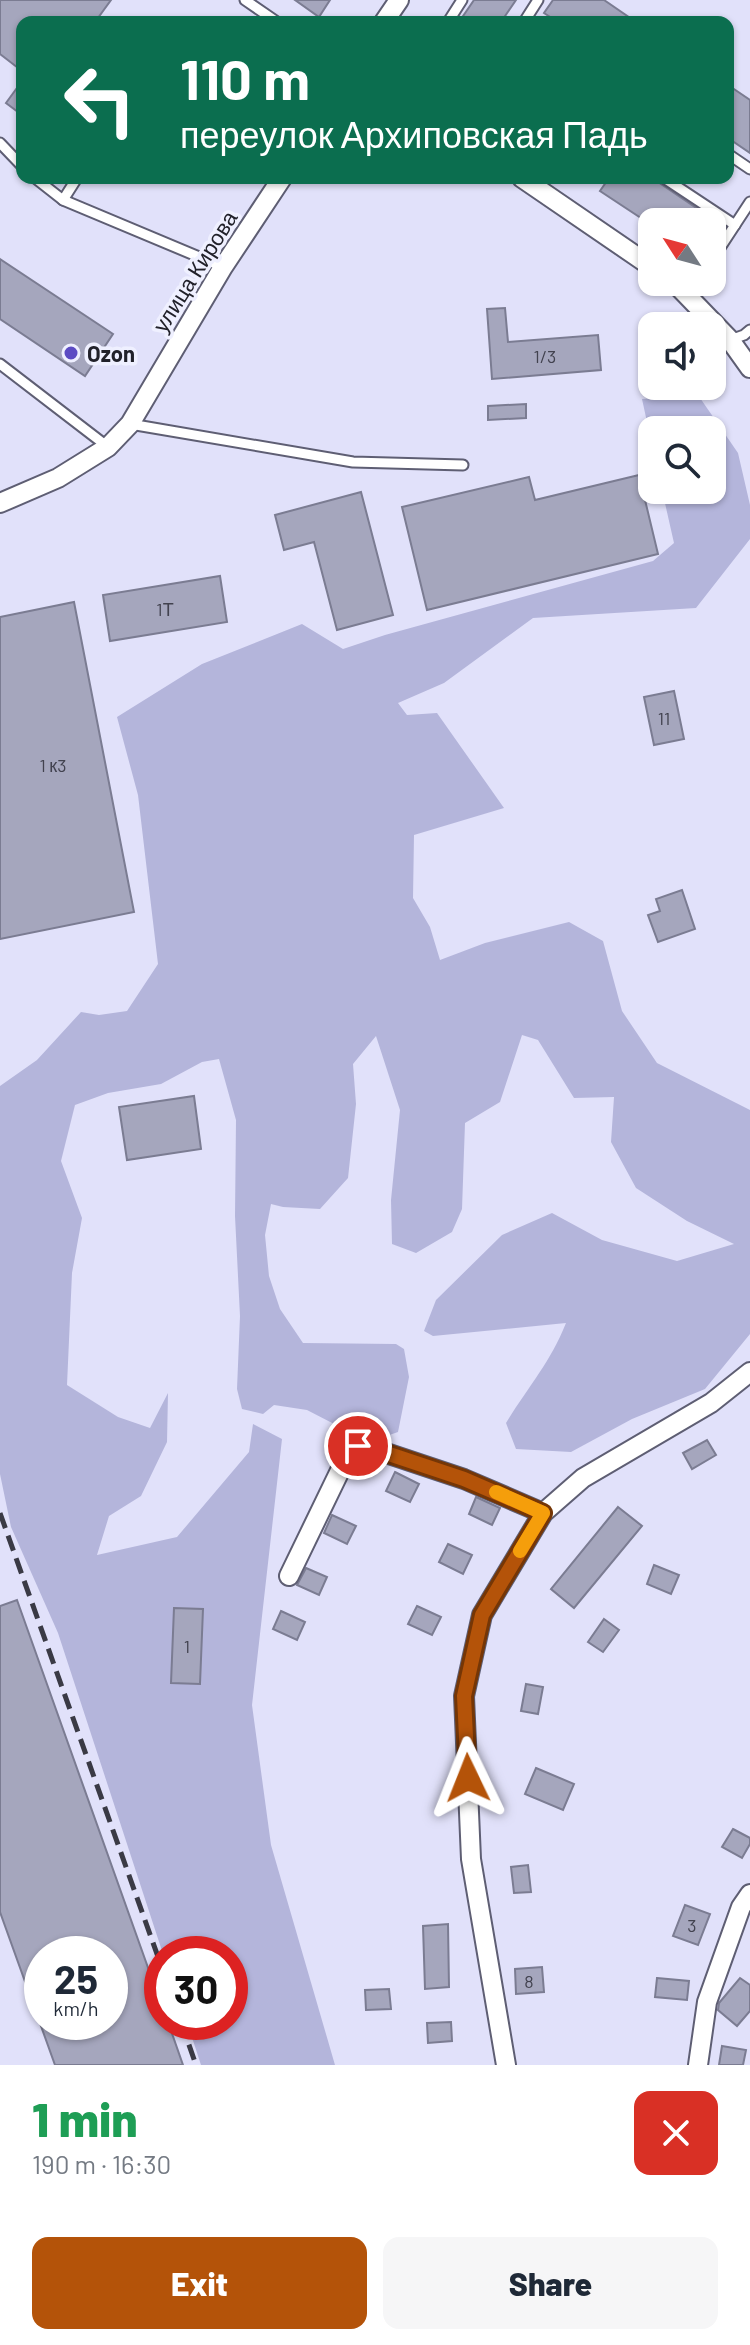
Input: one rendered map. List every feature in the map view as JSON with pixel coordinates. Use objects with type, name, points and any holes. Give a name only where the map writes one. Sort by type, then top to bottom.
[{"type":"street","name":"улица Кирова","points":[[0,503],[58,478],[108,447],[130,424],[223,267],[278,184]]},
{"type":"street","points":[[531,184],[638,257]]},
{"type":"street","points":[[691,296],[750,368]]},
{"type":"street","points":[[506,2065],[471,1859],[464,1696],[482,1615],[543,1513],[583,1478],[711,1403],[750,1372]]},
{"type":"street","points":[[289,1576],[350,1450],[358,1446],[464,1479],[543,1513]]},
{"type":"street","points":[[698,2065],[707,2002],[741,1907],[750,1894]]},
{"type":"lane","points":[[245,0],[268,16]]},
{"type":"lane","points":[[0,143],[16,160]]},
{"type":"lane","points":[[43,184],[63,200],[223,267]]},
{"type":"lane","points":[[63,200],[73,184]]},
{"type":"lane","points":[[673,184],[735,225]]},
{"type":"lane","points":[[726,239],[750,202]]},
{"type":"lane","points":[[730,340],[750,330]]},
{"type":"lane","points":[[0,364],[108,447]]},
{"type":"lane","points":[[130,424],[353,462],[463,465]]},
{"type":"shaded area","points":[[642,400],[701,400],[712,416],[646,416]]},
{"type":"shaded area","points":[[726,436],[738,453],[750,505],[750,539],[696,608],[533,618],[444,683],[398,703],[407,715],[437,713],[504,808],[414,835],[413,898],[430,927],[440,960],[485,943],[569,922],[603,941],[622,1011],[657,1063],[750,1110],[750,1334],[705,1389],[632,1419],[571,1452],[516,1449],[506,1423],[546,1363],[566,1323],[433,1336],[424,1331],[436,1300],[502,1235],[552,1213],[602,1240],[677,1261],[734,1244],[687,1221],[636,1188],[611,1142],[614,1097],[574,1098],[538,1040],[522,1035],[500,1102],[465,1123],[462,1209],[452,1232],[416,1253],[392,1244],[391,1200],[400,1110],[376,1036],[353,1064],[356,1104],[348,1178],[320,1209],[271,1204],[265,1235],[269,1276],[280,1309],[303,1343],[396,1344],[404,1349],[409,1377],[398,1432],[369,1442],[307,1410],[274,1405],[263,1414],[242,1409],[237,1389],[240,1316],[235,1216],[236,1120],[219,1059],[202,1062],[161,1084],[108,1093],[75,1105],[61,1161],[82,1218],[72,1273],[67,1385],[118,1417],[150,1428],[168,1393],[167,1442],[141,1496],[109,1516],[97,1555],[177,1537],[249,1452],[253,1424],[282,1439],[252,1705],[271,1845],[335,2065],[201,2065],[193,2040],[248,2040],[248,1936],[157,1936],[58,1633],[11,1527],[0,1474],[0,1086],[37,1060],[81,1012],[99,1015],[127,1011],[158,964],[138,795],[117,717],[202,664],[302,624],[343,649],[653,561],[674,543],[665,504],[726,504]]},
{"type":"building","points":[[0,0],[111,0],[99,16],[16,16],[16,66],[0,54]]},
{"type":"building","points":[[295,0],[330,0],[318,16]]},
{"type":"building","points":[[474,0],[516,0],[505,16],[463,16]]},
{"type":"building","points":[[553,0],[604,0],[627,16],[549,16],[544,13]]},
{"type":"building","points":[[16,89],[16,110],[6,103]]},
{"type":"building","points":[[734,89],[750,100],[750,153],[734,142]]},
{"type":"building","points":[[605,184],[661,184],[696,208],[638,208],[638,216],[600,191]]},
{"type":"building","points":[[0,259],[113,334],[85,376],[0,319]]},
{"type":"building","points":[[505,308],[508,342],[598,335],[601,370],[492,379],[487,309]]},
{"type":"building","points":[[526,404],[526,418],[488,420],[488,406]]},
{"type":"building","points":[[638,475],[638,504],[646,504],[658,554],[427,610],[402,507],[529,477],[535,500]]},
{"type":"building","points":[[361,492],[393,615],[337,630],[314,542],[284,550],[275,515]]},
{"type":"building","points":[[220,576],[227,622],[110,641],[103,595]]},
{"type":"building","points":[[74,602],[134,912],[0,939],[0,617]]},
{"type":"building","points":[[674,691],[684,739],[654,745],[644,697]]},
{"type":"building","points":[[682,890],[695,929],[658,942],[648,915],[660,911],[656,899]]},
{"type":"building","points":[[194,1096],[201,1149],[127,1160],[119,1107]]},
{"type":"building","points":[[707,1440],[716,1455],[692,1469],[683,1453]]},
{"type":"building","points":[[395,1472],[419,1484],[410,1502],[386,1491]]},
{"type":"building","points":[[476,1497],[500,1508],[492,1525],[469,1514]]},
{"type":"building","points":[[618,1507],[642,1526],[574,1608],[551,1589]]},
{"type":"building","points":[[332,1515],[356,1526],[347,1544],[324,1533]]},
{"type":"building","points":[[448,1544],[472,1555],[463,1574],[439,1562]]},
{"type":"building","points":[[654,1565],[679,1575],[671,1594],[647,1584]]},
{"type":"building","points":[[306,1568],[327,1577],[319,1595],[297,1585]]},
{"type":"building","points":[[17,1600],[144,1956],[144,2040],[174,2040],[183,2065],[55,2065],[46,2040],[128,2040],[128,1936],[24,1936],[24,1979],[0,1912],[0,1606]]},
{"type":"building","points":[[417,1606],[441,1617],[432,1635],[408,1624]]},
{"type":"building","points":[[174,1608],[203,1609],[200,1684],[171,1683]]},
{"type":"building","points":[[281,1611],[305,1622],[297,1640],[273,1629]]},
{"type":"building","points":[[604,1619],[619,1630],[603,1652],[588,1642]]},
{"type":"building","points":[[526,1684],[543,1687],[538,1714],[521,1711]]},
{"type":"building","points":[[536,1768],[574,1784],[563,1810],[525,1794]]},
{"type":"building","points":[[733,1829],[750,1838],[742,1858],[722,1847]]},
{"type":"building","points":[[528,1865],[531,1892],[514,1893],[511,1867]]},
{"type":"building","points":[[685,1905],[710,1914],[698,1945],[673,1936]]},
{"type":"building","points":[[448,1924],[449,1987],[425,1989],[423,1926]]},
{"type":"building","points":[[542,1967],[544,1992],[516,1994],[515,1969]]},
{"type":"building","points":[[657,1978],[689,1981],[687,2000],[655,1997]]},
{"type":"building","points":[[740,1978],[750,1985],[750,2011],[737,2026],[718,2010],[719,2003]]},
{"type":"building","points":[[389,1989],[391,2009],[366,2010],[365,1990]]},
{"type":"building","points":[[451,2022],[452,2041],[428,2043],[427,2023]]},
{"type":"building","points":[[722,2046],[746,2050],[743,2065],[719,2065]]},
{"type":"railway","points":[[0,1513],[151,1936]]},
{"type":"railway","points":[[187,2040],[196,2065]]},
{"type":"slow traffic","points":[[496,1492],[543,1513],[520,1551]]},
{"type":"place","name":"Ozon","points":[[71,353]]},
{"type":"route","points":[[358,1446],[464,1479],[543,1513],[482,1615],[464,1696],[468,1778]]}]
